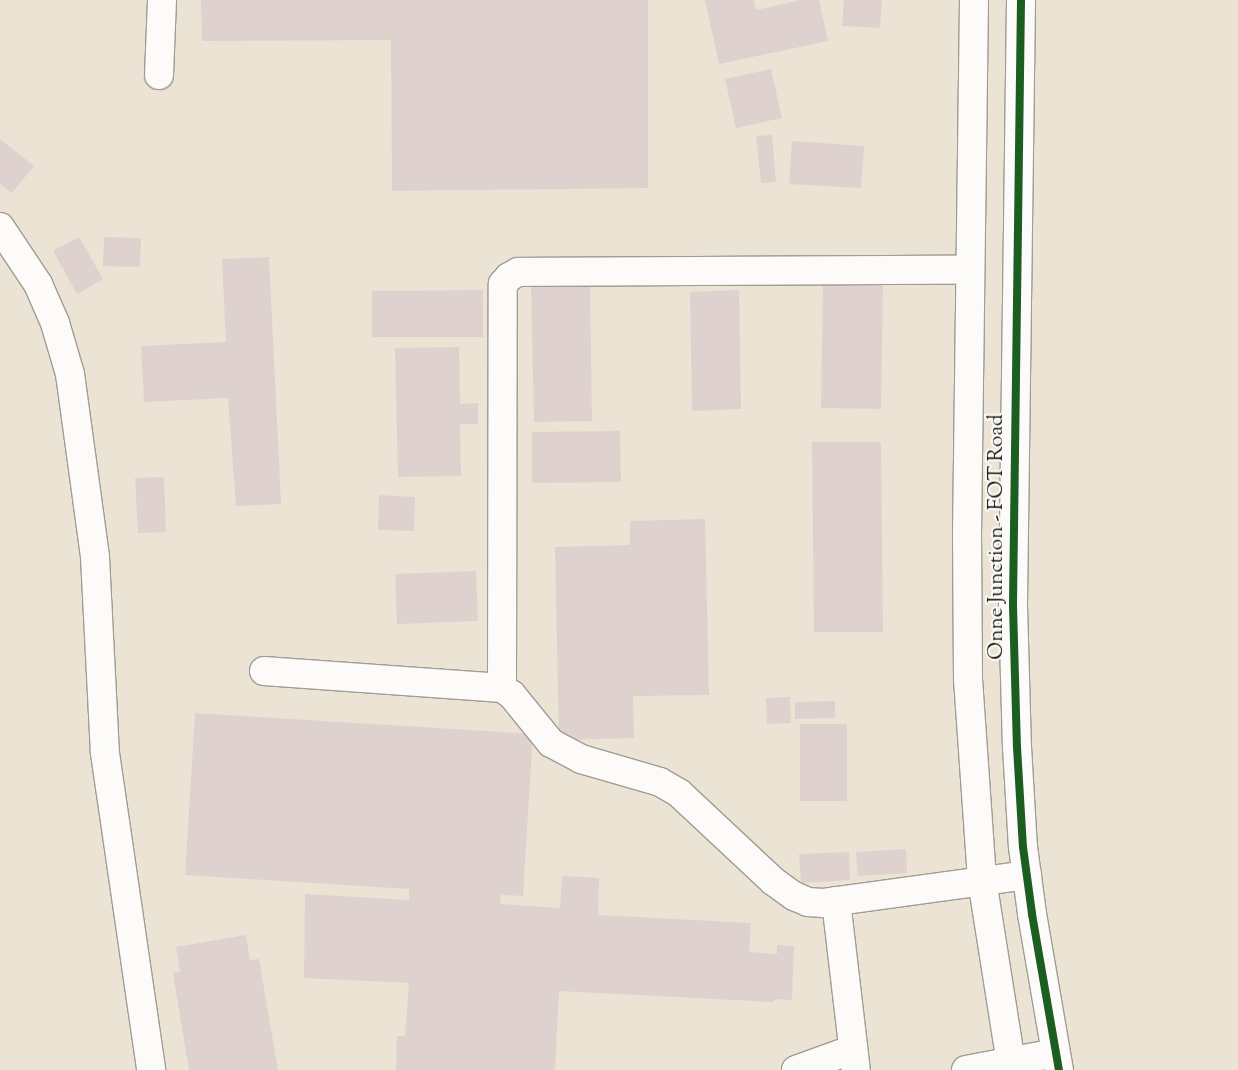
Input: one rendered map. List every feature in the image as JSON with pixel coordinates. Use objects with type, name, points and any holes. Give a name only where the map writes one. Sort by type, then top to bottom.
[{"type":"street","points":[[159,75],[162,0]]},
{"type":"street","name":"Onne Junction - FOT Road","points":[[974,0],[970,270],[968,679],[982,880],[1011,1066]]},
{"type":"street","name":"Onne Junction - FOT Road","points":[[1022,0],[1013,606],[1017,747],[1027,875],[1057,1062]]},
{"type":"street","points":[[0,228],[38,284],[55,323],[70,374],[95,557],[104,753],[151,1070]]},
{"type":"street","points":[[502,688],[503,284],[509,277],[518,272],[970,270]]},
{"type":"street","points":[[264,671],[502,688],[512,695],[551,743],[580,759],[666,786],[679,793],[794,896],[808,902],[836,902],[1027,875]]},
{"type":"street","points":[[796,1070],[853,1060],[836,902]]},
{"type":"street","points":[[966,1070],[1057,1062]]},
{"type":"building","points":[[201,0],[648,0],[648,188],[392,191],[391,40],[202,41]]},
{"type":"building","points":[[705,0],[754,0],[756,10],[801,0],[819,0],[828,41],[719,64]]},
{"type":"building","points":[[844,0],[882,0],[880,28],[842,26]]},
{"type":"building","points":[[771,69],[782,118],[736,128],[725,79]]},
{"type":"building","points":[[772,135],[776,182],[761,183],[756,136]]},
{"type":"building","points":[[0,139],[34,166],[12,193],[0,184]]},
{"type":"building","points":[[792,141],[864,146],[861,188],[789,184]]},
{"type":"building","points":[[79,237],[103,279],[77,294],[53,251]]},
{"type":"building","points":[[104,237],[141,238],[140,267],[103,266]]},
{"type":"building","points":[[269,257],[281,504],[236,506],[228,398],[144,402],[141,346],[226,342],[222,259]]},
{"type":"building","points":[[823,282],[883,283],[881,409],[821,408]]},
{"type":"building","points":[[590,285],[592,421],[534,422],[531,286]]},
{"type":"building","points":[[483,290],[483,337],[372,337],[372,291]]},
{"type":"building","points":[[739,290],[741,409],[692,411],[690,292]]},
{"type":"building","points":[[459,347],[460,404],[478,403],[478,424],[460,424],[461,476],[398,477],[395,348]]},
{"type":"building","points":[[620,431],[621,482],[532,483],[532,432]]},
{"type":"building","points":[[812,442],[881,442],[883,632],[814,632]]},
{"type":"building","points":[[164,477],[166,532],[138,533],[135,478]]},
{"type":"building","points":[[379,495],[415,497],[414,531],[378,530]]},
{"type":"building","points":[[705,519],[709,695],[633,696],[634,738],[559,740],[555,547],[630,545],[630,521]]},
{"type":"building","points":[[476,571],[478,621],[397,624],[395,574]]},
{"type":"building","points":[[790,697],[791,723],[767,724],[766,698]]},
{"type":"building","points":[[835,701],[835,718],[795,719],[795,702]]},
{"type":"building","points":[[195,713],[533,734],[523,896],[501,895],[500,904],[560,908],[562,876],[599,878],[598,915],[751,923],[749,952],[777,954],[777,945],[794,946],[792,1000],[775,999],[774,1002],[559,991],[555,1070],[396,1070],[397,1036],[405,1036],[409,983],[304,978],[305,894],[409,900],[409,889],[185,875]]},
{"type":"building","points":[[800,724],[847,724],[847,801],[800,801]]},
{"type":"building","points":[[906,849],[907,873],[858,876],[856,852]]},
{"type":"building","points":[[849,852],[850,880],[801,883],[799,854]]},
{"type":"building","points":[[246,935],[250,960],[259,959],[278,1070],[189,1070],[173,973],[180,972],[176,947]]},
{"type":"cycle path","points":[[1021,0],[1013,606],[1017,747],[1023,847],[1032,914],[1059,1070]]}]
